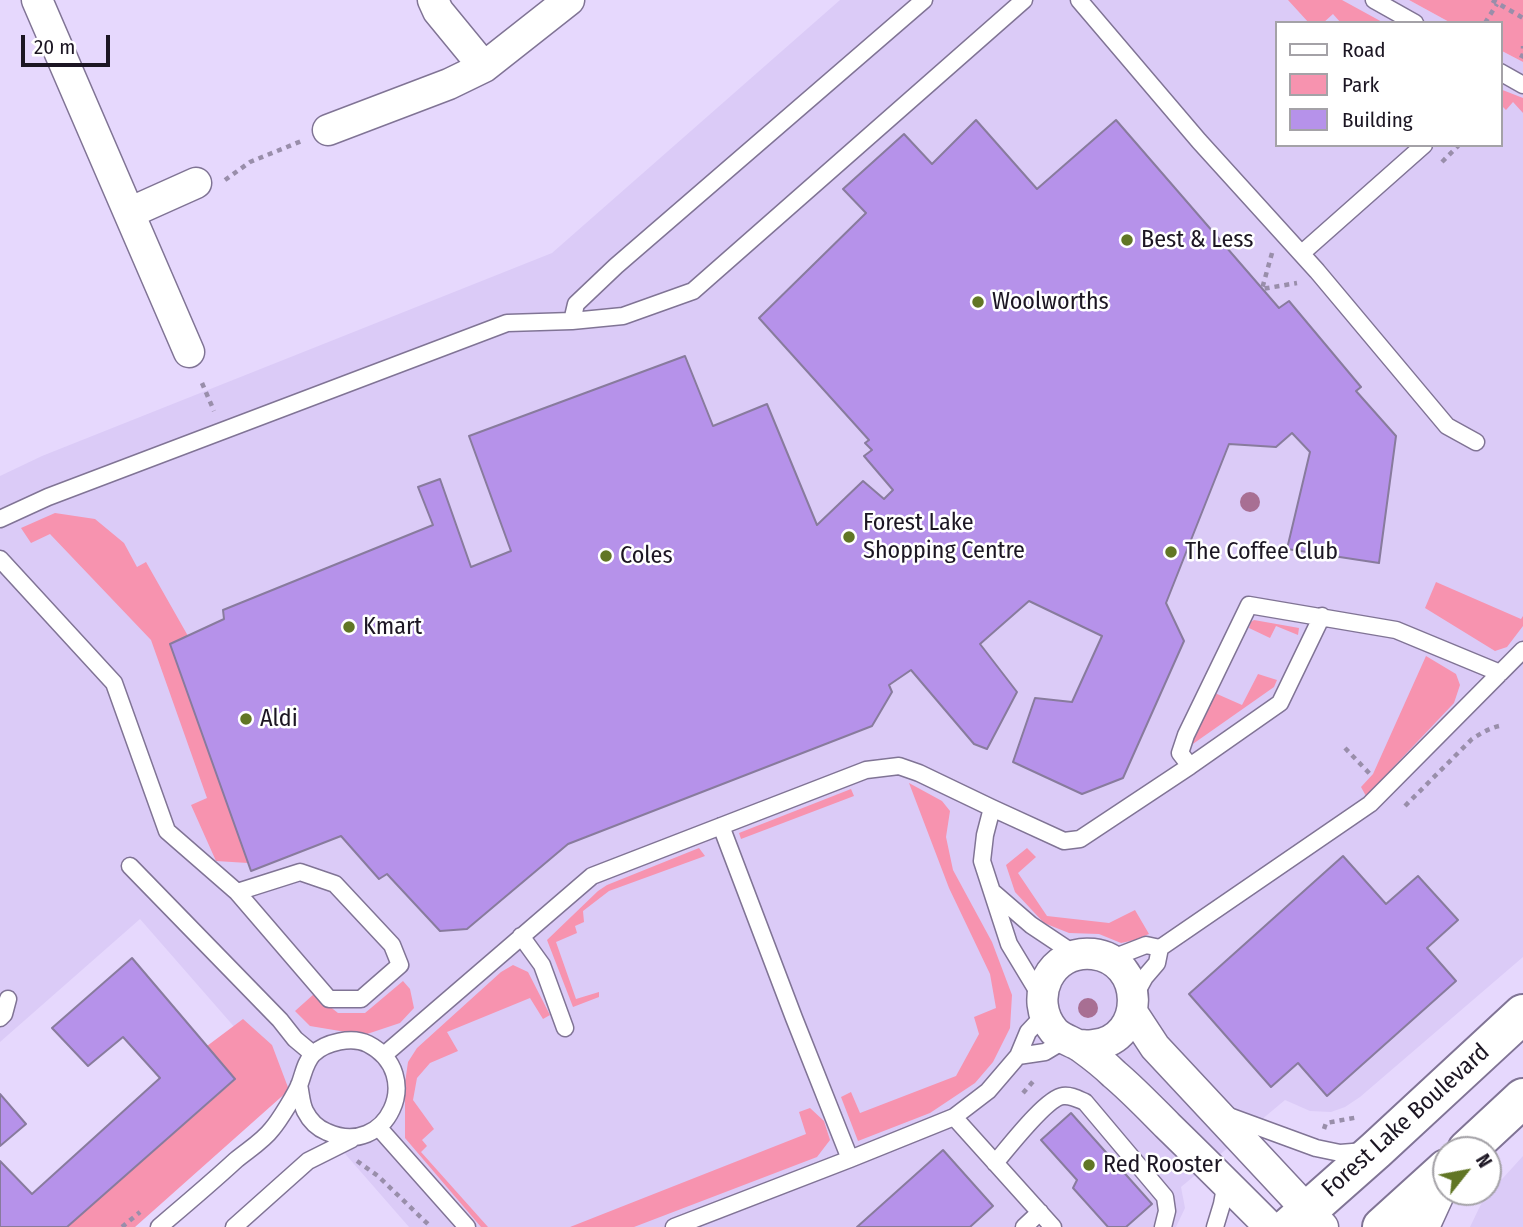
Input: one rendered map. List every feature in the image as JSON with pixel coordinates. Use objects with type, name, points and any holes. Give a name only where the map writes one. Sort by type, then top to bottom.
[{"type":"main road","name":"Forest Lake Boulevard","points":[[1307,1221],[1376,1150],[1523,1014]]},
{"type":"main road","points":[[1482,1136],[1523,1098]]},
{"type":"main road","points":[[1382,1227],[1432,1182]]},
{"type":"street","points":[[37,0],[190,352]]},
{"type":"street","points":[[433,0],[438,11],[484,67]]},
{"type":"street","points":[[328,130],[449,84],[484,67],[569,0]]},
{"type":"street","points":[[129,213],[209,183]]},
{"type":"street","points":[[1270,1227],[1114,1074],[1054,1031],[1043,1006],[1045,982],[1062,960],[1076,955],[1093,954],[1110,959],[1123,970],[1130,982],[1133,1004],[1155,1047],[1214,1110],[1307,1221]]},
{"type":"street","points":[[1072,1042],[1096,1045],[1112,1039],[1125,1028],[1133,1004]]},
{"type":"street","points":[[1424,1227],[1434,1206]]},
{"type":"lane","points":[[572,321],[576,303],[606,275],[924,0]]},
{"type":"lane","points":[[0,519],[48,497],[507,323],[623,316],[693,291],[1024,0]]},
{"type":"lane","points":[[1079,0],[1199,141],[1302,253],[1447,426],[1476,442]]},
{"type":"lane","points":[[1374,0],[1411,21]]},
{"type":"lane","points":[[1502,73],[1523,85]]},
{"type":"lane","points":[[1302,253],[1422,147]]},
{"type":"lane","points":[[0,559],[114,683],[167,831],[237,892],[329,999],[361,999],[400,965],[392,944],[335,884],[300,872],[237,892]]},
{"type":"lane","points":[[1190,766],[1180,753],[1186,735],[1249,605],[1396,630],[1500,673]]},
{"type":"lane","points":[[384,1055],[592,876],[866,770],[900,766],[919,772],[1057,838],[1065,841],[1080,839],[1280,703],[1322,617]]},
{"type":"lane","points":[[1133,1004],[1145,977],[1157,963],[1160,948],[1370,804],[1523,650]]},
{"type":"lane","points":[[674,1227],[954,1117],[988,1091],[1018,1056],[1043,1006],[1009,944],[982,862],[992,808]]},
{"type":"lane","points":[[721,826],[850,1159]]},
{"type":"lane","points":[[130,866],[280,1020],[295,1039],[313,1054]]},
{"type":"lane","points":[[992,892],[1031,925],[1076,955]]},
{"type":"lane","points":[[522,936],[542,965],[565,1028]]},
{"type":"lane","points":[[1110,959],[1146,945],[1160,948]]},
{"type":"lane","points":[[0,1018],[4,1014],[8,999]]},
{"type":"lane","points":[[159,1227],[272,1129],[299,1085],[303,1069],[313,1054],[327,1044],[350,1040],[367,1043],[384,1055],[397,1082],[397,1099],[393,1110],[379,1128],[364,1136],[337,1137],[314,1124],[304,1110],[299,1085]]},
{"type":"lane","points":[[1018,1056],[1045,1052],[1072,1042]]},
{"type":"lane","points":[[995,1163],[1048,1103],[1060,1096],[1070,1096],[1085,1102],[1165,1197],[1167,1211],[1163,1227]]},
{"type":"lane","points":[[1214,1110],[1316,1148],[1340,1153],[1376,1150]]},
{"type":"lane","points":[[954,1117],[1053,1227]]},
{"type":"lane","points":[[379,1128],[467,1227]]},
{"type":"lane","points":[[234,1227],[309,1161],[354,1138]]},
{"type":"lane","points":[[1215,1227],[1226,1182]]},
{"type":"lane","points":[[1024,1227],[1040,1213]]},
{"type":"path","points":[[1486,21],[1494,2],[1523,18]]},
{"type":"path","points":[[1519,62],[1523,46]]},
{"type":"path","points":[[209,183],[250,162],[328,130]]},
{"type":"path","points":[[1438,166],[1457,147]]},
{"type":"path","points":[[1273,247],[1262,289],[1305,282]]},
{"type":"path","points":[[202,383],[223,431]]},
{"type":"path","points":[[1405,806],[1472,739],[1483,731],[1504,725]]},
{"type":"path","points":[[1345,748],[1375,780]]},
{"type":"path","points":[[122,1227],[143,1209]]},
{"type":"shaded area","points":[[840,0],[1409,0],[1447,21],[1274,21],[1274,147],[1502,147],[1502,51],[1523,62],[1523,957],[1345,1107],[1331,1112],[1310,1111],[1285,1100],[1181,1187],[1185,1208],[1176,1227],[409,1227],[140,919],[0,1042],[0,476],[42,456],[552,253]]},
{"type":"shaded area","points":[[1523,1156],[1523,1227],[1470,1227],[1480,1206],[1502,1206],[1502,1179]]},
{"type":"green space","points":[[1288,0],[1342,0],[1380,21],[1339,21],[1333,14],[1325,21],[1307,21]]},
{"type":"green space","points":[[1409,0],[1523,0],[1523,62],[1502,51],[1502,21],[1447,21]]},
{"type":"green space","points":[[1502,90],[1523,98],[1523,113],[1513,102],[1506,110],[1502,106]]},
{"type":"green space","points":[[55,513],[95,519],[124,543],[137,567],[146,562],[188,636],[170,644],[248,863],[216,861],[191,805],[207,798],[151,640],[50,534],[31,543],[21,528]]},
{"type":"green space","points":[[1436,582],[1521,619],[1523,616],[1523,626],[1507,647],[1495,651],[1425,608]]},
{"type":"green space","points":[[1254,620],[1299,628],[1298,635],[1276,626],[1270,638],[1249,628]]},
{"type":"green space","points":[[1426,656],[1456,674],[1460,685],[1454,703],[1366,796],[1361,787],[1373,774]]},
{"type":"green space","points":[[1258,674],[1277,680],[1274,687],[1180,753],[1208,690],[1242,705]]},
{"type":"green space","points":[[909,783],[942,801],[950,811],[946,837],[953,870],[992,942],[1012,995],[1010,1028],[993,1062],[975,1083],[930,1113],[858,1141],[841,1097],[851,1092],[860,1113],[956,1076],[979,1034],[974,1017],[996,1008],[990,974],[949,888]]},
{"type":"green space","points":[[851,789],[854,796],[741,839],[739,833]]},
{"type":"green space","points":[[699,848],[705,856],[609,891],[583,911],[584,922],[575,926],[577,933],[556,942],[576,999],[599,992],[599,997],[573,1007],[547,940],[607,885]]},
{"type":"green space","points":[[1027,848],[1036,857],[1018,873],[1047,916],[1109,923],[1135,910],[1149,934],[1121,943],[1099,934],[1069,933],[1044,923],[1015,892],[1006,865]]},
{"type":"green space","points":[[513,965],[528,972],[550,1015],[543,1019],[530,998],[447,1032],[458,1051],[430,1063],[417,1078],[413,1100],[434,1129],[422,1140],[427,1146],[421,1152],[488,1227],[481,1227],[405,1138],[405,1083],[408,1062],[417,1048],[501,972]]},
{"type":"green space","points":[[403,981],[410,989],[414,1008],[400,1023],[364,1035],[310,1026],[295,1011],[314,994],[338,1013],[365,1013]]},
{"type":"green space","points":[[243,1019],[272,1045],[289,1090],[135,1227],[67,1227],[235,1080],[207,1046]]},
{"type":"green space","points":[[810,1108],[824,1121],[830,1140],[817,1157],[634,1227],[570,1227],[806,1134],[799,1112]]},
{"type":"building","name":"Forest Lake Shopping Centre","points":[[976,120],[1037,189],[1116,120],[1279,308],[1289,301],[1361,387],[1356,391],[1396,436],[1379,563],[1287,549],[1310,452],[1292,433],[1276,447],[1229,444],[1166,603],[1184,641],[1123,778],[1082,794],[1013,762],[1035,698],[1072,702],[1102,636],[1029,601],[980,644],[1017,692],[987,749],[974,744],[911,670],[889,685],[892,692],[872,726],[568,844],[467,929],[440,931],[387,874],[379,879],[341,836],[251,871],[170,644],[224,619],[223,610],[433,525],[418,487],[440,479],[471,567],[511,551],[469,436],[685,356],[713,426],[767,404],[817,525],[863,481],[884,499],[893,490],[864,456],[872,450],[865,443],[869,440],[759,318],[866,213],[843,189],[904,134],[932,164]]},
{"type":"building","points":[[1343,856],[1386,904],[1418,876],[1458,920],[1427,948],[1456,981],[1327,1096],[1298,1063],[1271,1087],[1189,994]]},
{"type":"building","points":[[132,958],[235,1079],[67,1227],[0,1227],[0,1161],[32,1194],[160,1078],[123,1037],[88,1066],[52,1028]]},
{"type":"building","points":[[0,1094],[26,1124],[0,1146]]},
{"type":"building","points":[[1071,1113],[1152,1204],[1126,1227],[1108,1227],[1073,1188],[1077,1180],[1041,1140]]},
{"type":"building","points":[[943,1150],[993,1206],[970,1227],[857,1227]]},
{"type":"place","name":"Best & Less","points":[[1127,240]]},
{"type":"place","name":"Woolworths","points":[[978,302]]},
{"type":"place","name":"Forest Lake Shopping Centre","points":[[849,537]]},
{"type":"place","name":"The Coffee Club","points":[[1171,552]]},
{"type":"place","name":"Coles","points":[[606,556]]},
{"type":"place","name":"Kmart","points":[[349,627]]},
{"type":"place","name":"Aldi","points":[[246,719]]},
{"type":"place","name":"Red Rooster","points":[[1089,1165]]}]
